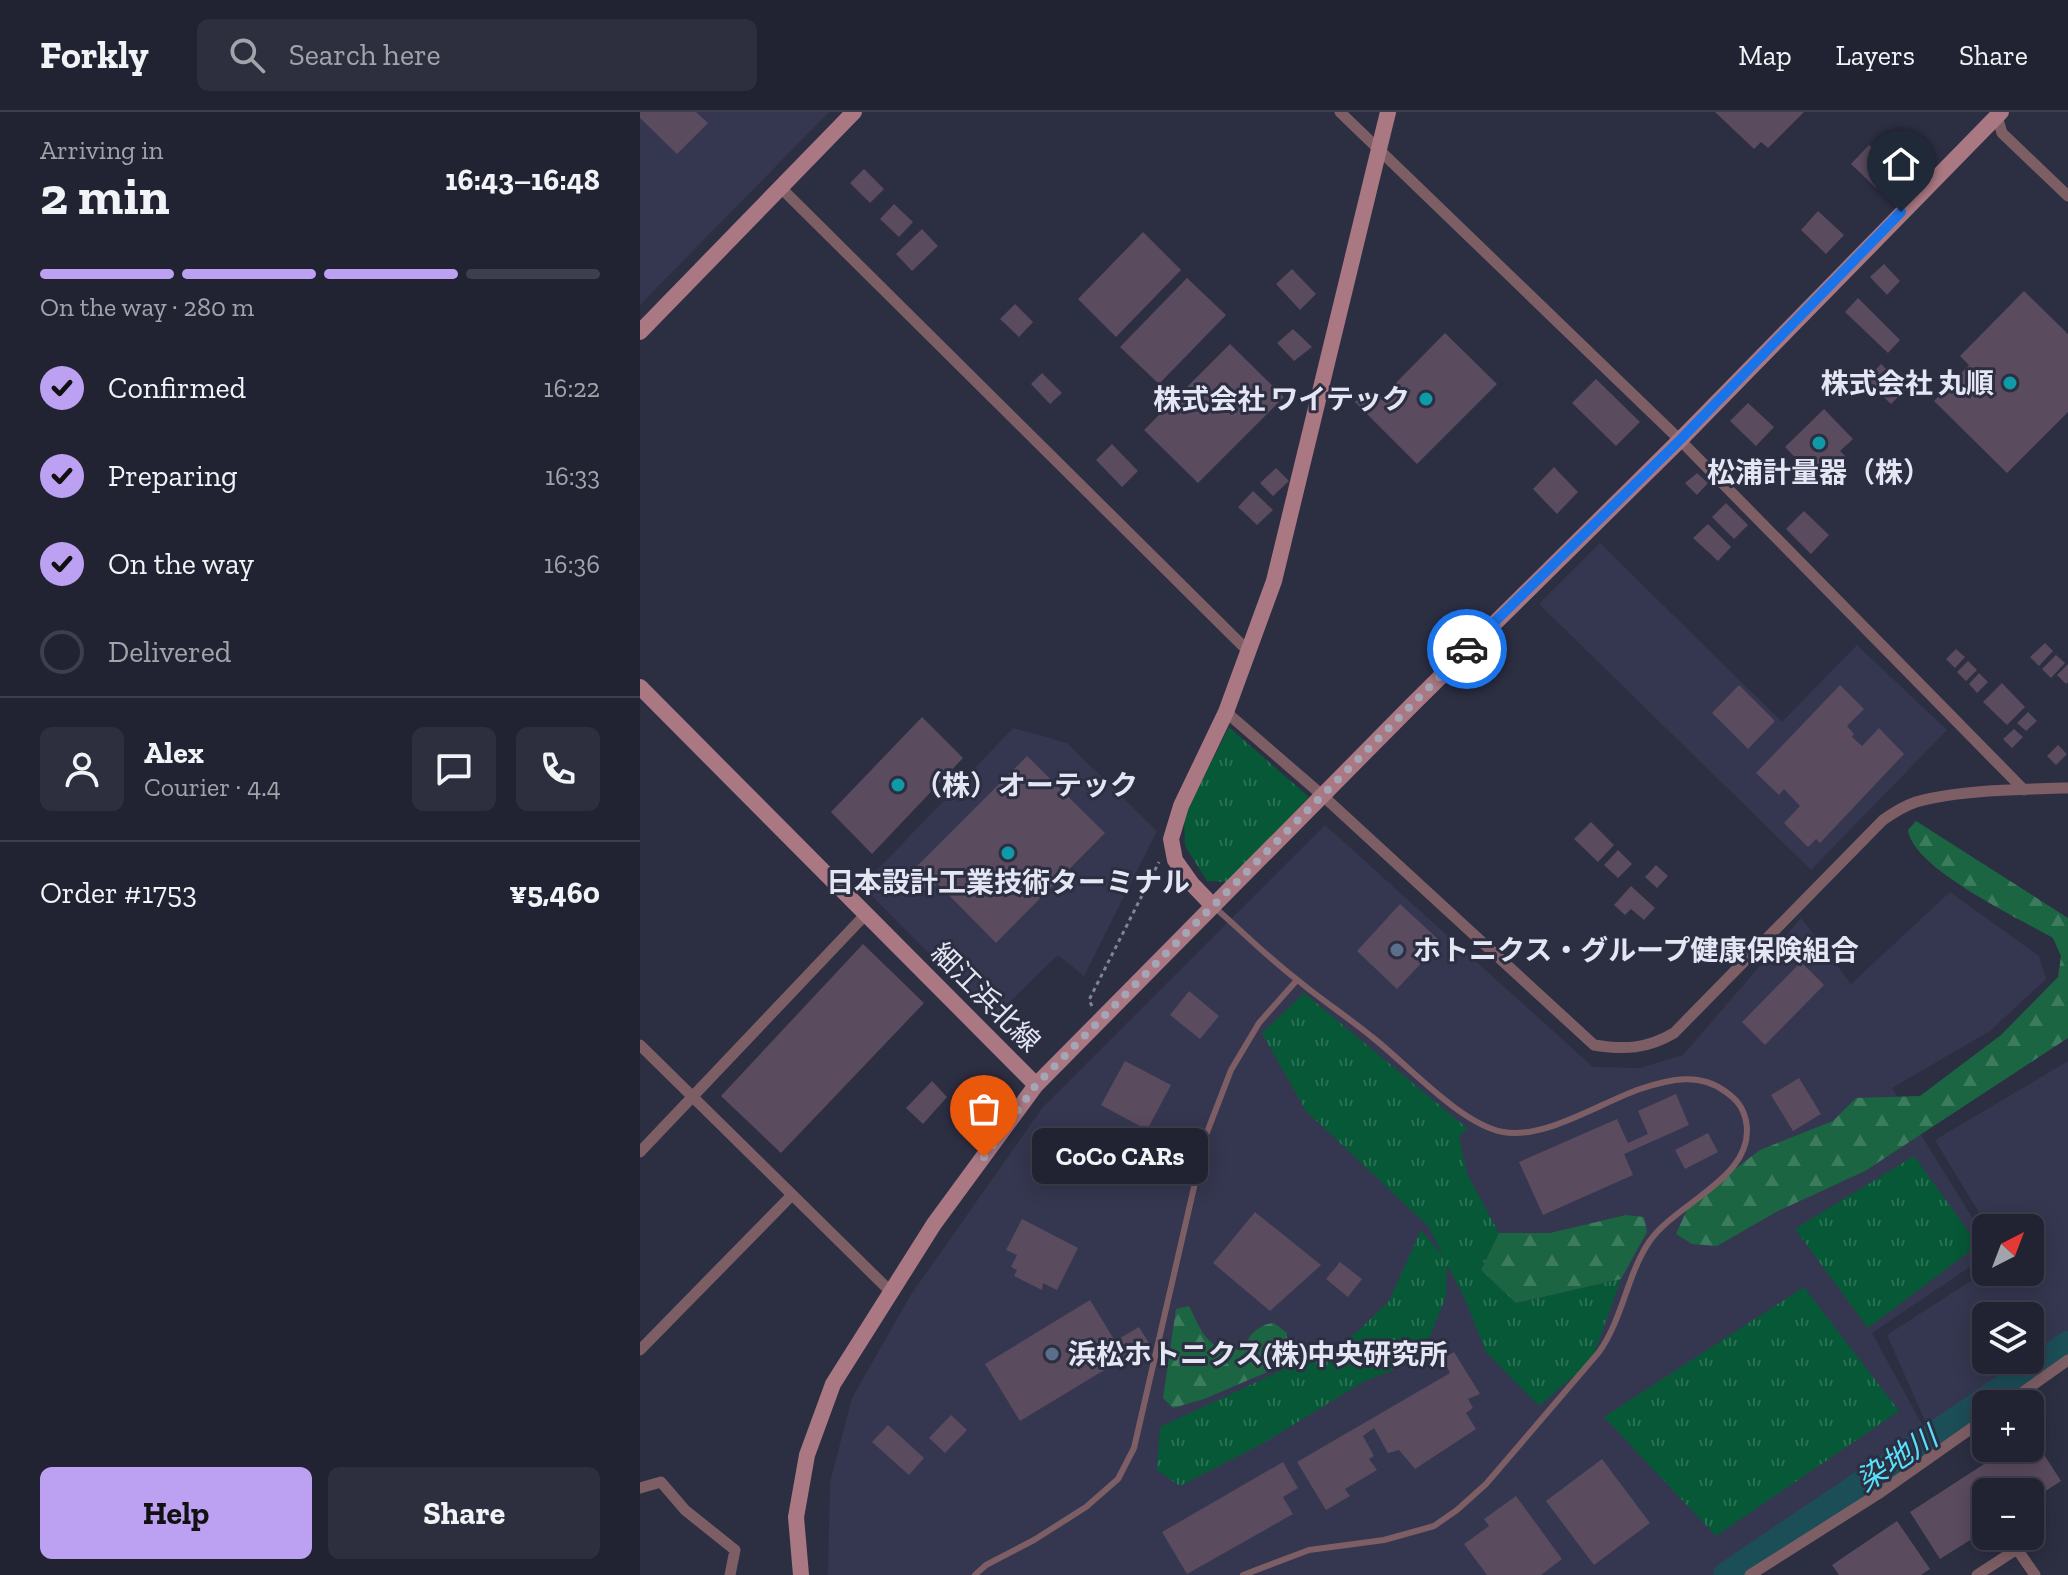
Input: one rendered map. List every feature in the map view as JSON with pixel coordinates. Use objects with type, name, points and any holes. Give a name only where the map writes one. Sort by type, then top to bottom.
[{"type":"street","points":[[640,332],[854,112]]},
{"type":"street","points":[[1340,112],[1680,440],[2024,790]]},
{"type":"street","points":[[1213,906],[1175,860],[1171,839],[1181,806],[1226,712],[1274,581],[1388,112]]},
{"type":"street","points":[[1997,113],[2002,133],[2068,196]]},
{"type":"street","points":[[1036,1085],[1322,795],[1680,440],[1997,113]]},
{"type":"street","points":[[780,187],[1249,652]]},
{"type":"street","name":"細江浜北線","points":[[640,687],[1036,1085],[934,1224],[833,1384],[807,1455],[796,1517],[801,1575]]},
{"type":"street","points":[[1226,712],[1322,795],[1594,1045],[1637,1048],[1655,1044],[1674,1033],[1883,820],[1897,811],[1916,802],[2068,788]]},
{"type":"street","points":[[640,1152],[866,914]]},
{"type":"street","points":[[640,1045],[891,1292]]},
{"type":"street","points":[[640,1350],[792,1195]]},
{"type":"street","points":[[2026,1390],[2068,1360]]},
{"type":"street","points":[[1750,1575],[1881,1492],[1972,1428]]},
{"type":"street","points":[[640,1488],[661,1482],[685,1510],[735,1550],[730,1575]]},
{"type":"street","points":[[1977,1575],[2017,1549],[2035,1575]]},
{"type":"lane","points":[[1213,906],[1297,980],[1373,1037],[1476,1122],[1504,1132],[1537,1131],[1642,1088],[1689,1077],[1718,1086],[1737,1100],[1744,1114],[1748,1135],[1742,1155],[1728,1174],[1680,1211],[1649,1242],[1610,1336],[1599,1352],[1486,1484],[1457,1510],[1434,1526],[1413,1533],[1309,1550],[1243,1575]]},
{"type":"lane","points":[[975,1575],[986,1565],[1034,1540],[1086,1507],[1118,1479],[1134,1448],[1206,1135],[1231,1070],[1259,1023],[1297,980]]},
{"type":"path","points":[[1099,1020],[1089,1000],[1171,839]]},
{"type":"shaded area","points":[[640,112],[829,112],[640,305]]},
{"type":"shaded area","points":[[1600,543],[1782,722],[1857,645],[1947,730],[1811,870],[1539,604]]},
{"type":"shaded area","points":[[1013,728],[1067,743],[1157,831],[1084,976],[1058,955],[993,1018],[862,886]]},
{"type":"shaded area","points":[[1325,825],[1593,1067],[1640,1068],[1683,1055],[1801,918],[1851,984],[1950,892],[2039,956],[2046,979],[1990,1031],[1892,1088],[1972,1217],[1972,1265],[1872,1333],[1925,1430],[1712,1575],[828,1575],[830,1482],[852,1398],[910,1296],[1043,1107]]},
{"type":"shaded area","points":[[2068,1061],[2068,1337],[2044,1354],[2044,1302],[1972,1302],[1972,1374],[2014,1374],[1991,1390],[1972,1390],[1972,1403],[1930,1432],[1887,1335],[1972,1280],[1972,1286],[2044,1286],[2044,1214],[1980,1214],[1935,1140]]},
{"type":"green space","points":[[1229,727],[1309,797],[1229,882],[1207,881],[1185,846],[1184,817]]},
{"type":"green space","points":[[1916,821],[2068,918],[2068,1038],[1865,1171],[1776,1212],[1717,1246],[1692,1244],[1676,1234],[1690,1203],[1760,1150],[1833,1121],[1856,1098],[1920,1096],[2001,1035],[2058,977],[2061,956],[2053,938],[1970,891],[1928,861],[1914,845],[1908,830]]},
{"type":"green space","points":[[1304,993],[1468,1129],[1459,1136],[1467,1174],[1499,1233],[1481,1270],[1516,1303],[1621,1279],[1592,1360],[1539,1406],[1486,1352],[1447,1264],[1446,1296],[1430,1336],[1403,1366],[1363,1382],[1260,1445],[1180,1486],[1157,1470],[1160,1427],[1282,1370],[1303,1351],[1329,1353],[1389,1301],[1421,1230],[1444,1257],[1428,1226],[1306,1111],[1262,1033]]},
{"type":"green space","points":[[1914,1156],[1972,1237],[1972,1250],[1868,1328],[1795,1229]]},
{"type":"green space","points":[[1626,1215],[1644,1217],[1647,1232],[1621,1279],[1516,1303],[1481,1270],[1499,1233],[1550,1233]]},
{"type":"green space","points":[[1804,1287],[1899,1411],[1716,1536],[1604,1417]]},
{"type":"green space","points":[[1189,1306],[1208,1339],[1231,1350],[1243,1349],[1255,1331],[1274,1323],[1287,1333],[1287,1350],[1277,1368],[1204,1399],[1173,1408],[1163,1398],[1176,1309]]},
{"type":"building","points":[[640,112],[696,112],[708,123],[677,154],[640,118]]},
{"type":"building","points":[[1715,112],[1804,112],[1768,148],[1761,142],[1754,149]]},
{"type":"building","points":[[1869,145],[1894,169],[1876,188],[1851,164]]},
{"type":"building","points":[[864,169],[884,189],[870,203],[850,183]]},
{"type":"building","points":[[894,204],[913,222],[899,237],[880,219]]},
{"type":"building","points":[[1818,211],[1844,235],[1826,254],[1801,230]]},
{"type":"building","points":[[922,229],[938,246],[912,271],[896,254]]},
{"type":"building","points":[[1143,232],[1181,270],[1116,337],[1078,299]]},
{"type":"building","points":[[1884,264],[1900,281],[1887,295],[1870,277]]},
{"type":"building","points":[[1292,269],[1316,294],[1300,310],[1276,284]]},
{"type":"building","points":[[1187,278],[1226,315],[1159,384],[1120,347]]},
{"type":"building","name":"株式会社 丸順","points":[[2024,291],[2068,334],[2068,412],[2007,473],[1934,401],[1969,365],[1960,356]]},
{"type":"building","points":[[1858,298],[1900,340],[1888,353],[1845,312]]},
{"type":"building","points":[[1015,304],[1033,322],[1019,337],[1000,319]]},
{"type":"building","points":[[1293,329],[1312,347],[1294,361],[1277,343]]},
{"type":"building","name":"株式会社 ワイテック","points":[[1445,333],[1497,384],[1417,464],[1355,402],[1362,394],[1369,401],[1376,393],[1382,397]]},
{"type":"building","points":[[1230,344],[1284,397],[1198,483],[1144,430]]},
{"type":"building","points":[[1881,364],[1906,389],[1891,404],[1866,380]]},
{"type":"building","points":[[1042,373],[1062,393],[1050,404],[1031,384]]},
{"type":"building","points":[[1596,379],[1640,422],[1616,446],[1572,403]]},
{"type":"building","points":[[1748,403],[1774,427],[1756,446],[1730,421]]},
{"type":"building","name":"松浦計量器（株）","points":[[1824,409],[1853,439],[1840,451],[1846,457],[1833,470],[1826,462],[1812,475],[1785,447]]},
{"type":"building","points":[[1112,444],[1138,471],[1122,487],[1096,460]]},
{"type":"building","points":[[1554,467],[1578,492],[1557,514],[1533,489]]},
{"type":"building","points":[[1276,468],[1289,481],[1273,496],[1260,483]]},
{"type":"building","points":[[1697,473],[1708,483],[1697,495],[1685,483]]},
{"type":"building","points":[[1253,491],[1273,510],[1257,525],[1238,507]]},
{"type":"building","points":[[1726,503],[1748,525],[1734,539],[1712,517]]},
{"type":"building","points":[[1804,511],[1829,535],[1811,554],[1786,529]]},
{"type":"building","points":[[1708,524],[1731,547],[1718,561],[1693,538]]},
{"type":"building","points":[[2045,643],[2053,651],[2039,666],[2030,657]]},
{"type":"building","points":[[1956,649],[1965,657],[1955,668],[1946,659]]},
{"type":"building","points":[[2056,655],[2065,663],[2051,678],[2042,669]]},
{"type":"building","points":[[1968,661],[1977,670],[1966,681],[1957,672]]},
{"type":"building","points":[[2068,664],[2068,682],[2066,684],[2057,675]]},
{"type":"building","points":[[1979,673],[1988,682],[1977,693],[1969,684]]},
{"type":"building","points":[[2002,683],[2025,707],[2007,725],[1983,702]]},
{"type":"building","points":[[1739,685],[1775,721],[1748,749],[1712,713]]},
{"type":"building","points":[[1840,685],[1864,709],[1847,726],[1854,734],[1852,737],[1862,746],[1879,728],[1904,754],[1820,843],[1816,839],[1808,847],[1784,823],[1800,806],[1784,789],[1779,795],[1756,773]]},
{"type":"building","points":[[2028,712],[2037,721],[2026,731],[2017,723]]},
{"type":"building","name":"（株）オーテック","points":[[922,717],[963,758],[872,854],[831,812]]},
{"type":"building","points":[[2014,729],[2023,737],[2012,748],[2003,739]]},
{"type":"building","points":[[2058,745],[2067,754],[2056,765],[2047,756]]},
{"type":"building","name":"日本設計工業技術ターミナル","points":[[1027,756],[1105,833],[996,943],[937,883],[929,894],[910,873]]},
{"type":"building","points":[[1591,822],[1614,845],[1598,862],[1574,839]]},
{"type":"building","points":[[1618,850],[1632,864],[1618,878],[1604,865]]},
{"type":"building","points":[[1656,865],[1668,876],[1657,888],[1645,877]]},
{"type":"building","points":[[1631,886],[1655,908],[1644,920],[1631,909],[1625,915],[1614,905]]},
{"type":"building","points":[[1400,904],[1441,942],[1397,989],[1357,951]]},
{"type":"building","points":[[863,944],[924,1003],[781,1153],[721,1096]]},
{"type":"building","points":[[1801,962],[1824,985],[1765,1045],[1742,1022]]},
{"type":"building","points":[[1189,991],[1219,1016],[1200,1039],[1170,1015]]},
{"type":"building","points":[[1125,1061],[1171,1085],[1147,1130],[1101,1105]]},
{"type":"building","points":[[1799,1078],[1821,1114],[1793,1131],[1771,1095]]},
{"type":"building","points":[[932,1081],[947,1097],[923,1124],[906,1108]]},
{"type":"building","points":[[1676,1094],[1689,1125],[1624,1154],[1633,1175],[1543,1215],[1519,1162],[1617,1119],[1628,1143],[1648,1134],[1638,1111]]},
{"type":"building","points":[[1708,1133],[1718,1152],[1685,1169],[1675,1150]]},
{"type":"building","points":[[1255,1212],[1321,1265],[1270,1311],[1213,1263]]},
{"type":"building","points":[[1022,1219],[1078,1248],[1057,1290],[1043,1283],[1042,1290],[1014,1276],[1017,1270],[1011,1267],[1017,1255],[1006,1250]]},
{"type":"building","points":[[1340,1262],[1362,1279],[1348,1297],[1326,1279]]},
{"type":"building","points":[[1090,1300],[1115,1341],[1139,1327],[1149,1343],[1020,1421],[985,1364]]},
{"type":"building","points":[[1454,1352],[1480,1394],[1468,1399],[1473,1408],[1466,1413],[1476,1429],[1415,1469],[1399,1450],[1388,1453],[1374,1428],[1363,1436],[1374,1456],[1369,1459],[1377,1470],[1345,1489],[1350,1496],[1326,1510],[1297,1462],[1450,1373],[1443,1358]]},
{"type":"building","points":[[951,1415],[967,1430],[945,1453],[929,1438]]},
{"type":"building","points":[[888,1425],[924,1458],[909,1475],[872,1442]]},
{"type":"building","points":[[2044,1455],[2061,1481],[2044,1492],[2044,1478],[1972,1478],[1972,1539],[1940,1559],[1910,1512],[1987,1462],[2044,1462]]},
{"type":"building","points":[[1602,1459],[1650,1523],[1594,1565],[1546,1501]]},
{"type":"building","points":[[1283,1462],[1298,1488],[1283,1497],[1293,1514],[1187,1574],[1162,1532]]},
{"type":"building","points":[[1516,1496],[1562,1559],[1541,1575],[1487,1575],[1464,1544],[1489,1526],[1484,1519]]},
{"type":"building","points":[[1897,1521],[1930,1569],[1921,1575],[1839,1575],[1832,1565]]},
{"type":"waterway","name":"染地川","points":[[1726,1575],[2068,1344]]},
{"type":"way so far","points":[[984,1157],[1036,1085],[1467,649]]},
{"type":"place","name":"株式会社 丸順","points":[[2010,383]]},
{"type":"place","name":"株式会社 ワイテック","points":[[1426,399]]},
{"type":"place","name":"松浦計量器（株）","points":[[1819,443]]},
{"type":"place","name":"（株）オーテック","points":[[898,785]]},
{"type":"place","name":"日本設計工業技術ターミナル","points":[[1008,853]]},
{"type":"place","name":"ホトニクス・グループ健康保険組合","points":[[1397,950]]},
{"type":"place","name":"CoCo CARs","points":[[984,1157]]},
{"type":"place","name":"浜松ホトニクス(株)中央研究所","points":[[1052,1354]]},
{"type":"route","points":[[1467,649],[1680,440],[1901,212]]}]
